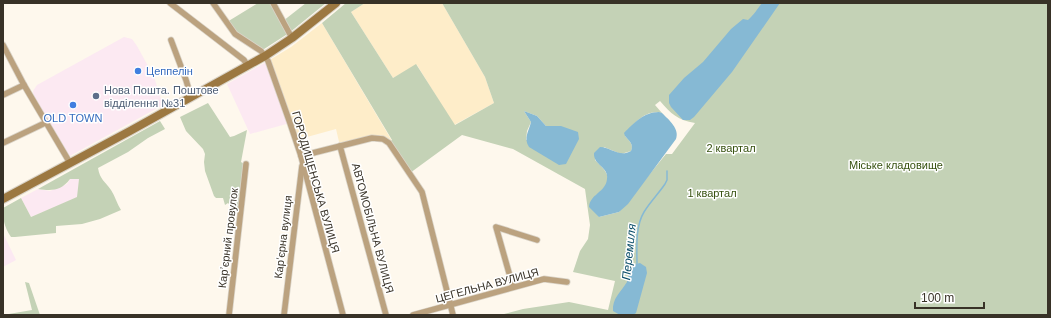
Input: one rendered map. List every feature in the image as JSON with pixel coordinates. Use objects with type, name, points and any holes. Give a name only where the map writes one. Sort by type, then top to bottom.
[{"type":"main road","points":[[3,199],[265,56],[292,38],[336,3]]},
{"type":"street","points":[[170,3],[244,60],[247,65]]},
{"type":"street","points":[[213,3],[235,34],[261,51],[265,56]]},
{"type":"street","points":[[273,3],[292,38]]},
{"type":"street","points":[[171,40],[191,97]]},
{"type":"street","points":[[3,45],[45,123],[70,163]]},
{"type":"street","name":"ГОРОДИЩЕНСЬКА ВУЛИЦЯ","points":[[265,56],[290,122],[302,159],[343,315]]},
{"type":"street","points":[[3,95],[24,85]]},
{"type":"street","points":[[3,143],[45,123]]},
{"type":"street","points":[[302,159],[369,138],[383,139],[389,143],[422,192],[453,315]]},
{"type":"street","name":"АВТОМОБІЛЬНА ВУЛИЦЯ","points":[[340,146],[386,315]]},
{"type":"street","name":"Карʼєрна вулиця","points":[[284,315],[302,159]]},
{"type":"street","name":"Карʼєрний провулок","points":[[229,315],[246,164]]},
{"type":"street","points":[[513,287],[496,227],[537,240]]},
{"type":"street","name":"ЦЕГЕЛЬНА ВУЛИЦЯ","points":[[413,315],[544,279],[567,282]]},
{"type":"shaded area","points":[[365,3],[442,3],[485,77],[494,103],[454,125],[417,65],[393,78],[351,12]]},
{"type":"shaded area","points":[[322,23],[392,141],[389,143],[383,139],[340,146],[336,129],[296,140],[268,61],[291,47]]},
{"type":"shaded area","points":[[124,37],[132,39],[137,46],[154,77],[163,105],[68,157],[34,101],[33,91],[37,85]]},
{"type":"shaded area","points":[[268,61],[290,123],[250,134],[227,84]]},
{"type":"shaded area","points":[[70,179],[79,179],[78,197],[31,217],[21,198],[38,189],[50,191],[67,184]]},
{"type":"shaded area","points":[[3,233],[16,260],[3,267]]},
{"type":"green space","points":[[258,3],[273,3],[283,21],[306,3],[326,3],[289,33],[261,51],[238,36],[227,22]]},
{"type":"green space","points":[[346,3],[365,3],[351,12],[393,78],[416,64],[455,125],[494,103],[485,77],[442,3],[1048,3],[1048,315],[500,315],[523,309],[569,302],[608,310],[615,281],[573,272],[580,251],[588,239],[590,225],[585,189],[513,149],[462,135],[410,173],[389,143],[392,140],[322,23]],"holes":[[[660,101],[675,116],[695,123],[672,154],[666,154],[619,212],[599,217],[595,196],[605,186],[608,178],[607,174],[595,160],[604,147],[621,154],[631,151],[631,144],[625,136],[640,118],[650,113],[662,113],[655,105]],[[524,111],[537,116],[546,126],[561,126],[526,140],[527,131],[531,122]]]},
{"type":"green space","points":[[208,103],[230,137],[247,130],[241,162],[244,164],[239,212],[232,212],[231,206],[228,203],[225,205],[223,198],[216,198],[214,196],[205,171],[205,154],[203,149],[186,131],[180,117]]},
{"type":"green space","points":[[160,121],[165,129],[148,138],[128,152],[98,168],[101,178],[111,190],[121,210],[100,219],[82,224],[56,226],[56,233],[11,237],[4,223],[3,208],[21,198],[31,217],[77,197],[79,179],[70,179],[63,186],[56,189],[38,189]]},
{"type":"green space","points":[[25,282],[29,283],[40,315],[3,315],[32,310]]},
{"type":"water","points":[[762,3],[780,3],[732,72],[694,117],[690,120],[683,120],[671,107],[669,103],[669,95],[684,78],[703,62],[731,29],[743,19],[748,20]]},
{"type":"water","points":[[524,111],[537,116],[546,126],[561,126],[578,132],[579,139],[566,164],[559,165],[529,147],[526,138],[531,122]]},
{"type":"water","points":[[654,112],[659,112],[668,119],[675,128],[677,135],[676,139],[628,204],[619,212],[599,217],[589,207],[592,199],[604,187],[607,175],[594,157],[594,153],[600,147],[604,147],[619,153],[627,153],[631,151],[631,144],[624,133],[644,116]]},
{"type":"water","points":[[640,263],[646,267],[647,273],[636,313],[633,315],[620,315],[613,311],[614,302],[617,295],[627,282],[631,267]]},
{"type":"waterway","name":"Перемиля","points":[[637,265],[637,238],[639,224],[646,208],[665,184],[667,180],[667,171]]},
{"type":"place","name":"Цеппелін","points":[[138,71]]},
{"type":"place","name":"Нова Пошта. Поштове відділення №31","points":[[96,96]]},
{"type":"place","name":"OLD TOWN","points":[[73,105]]},
{"type":"park label","name":"2 квартал","points":[[731,148]]},
{"type":"park label","name":"Міське кладовище","points":[[896,165]]},
{"type":"park label","name":"1 квартал","points":[[712,193]]}]
